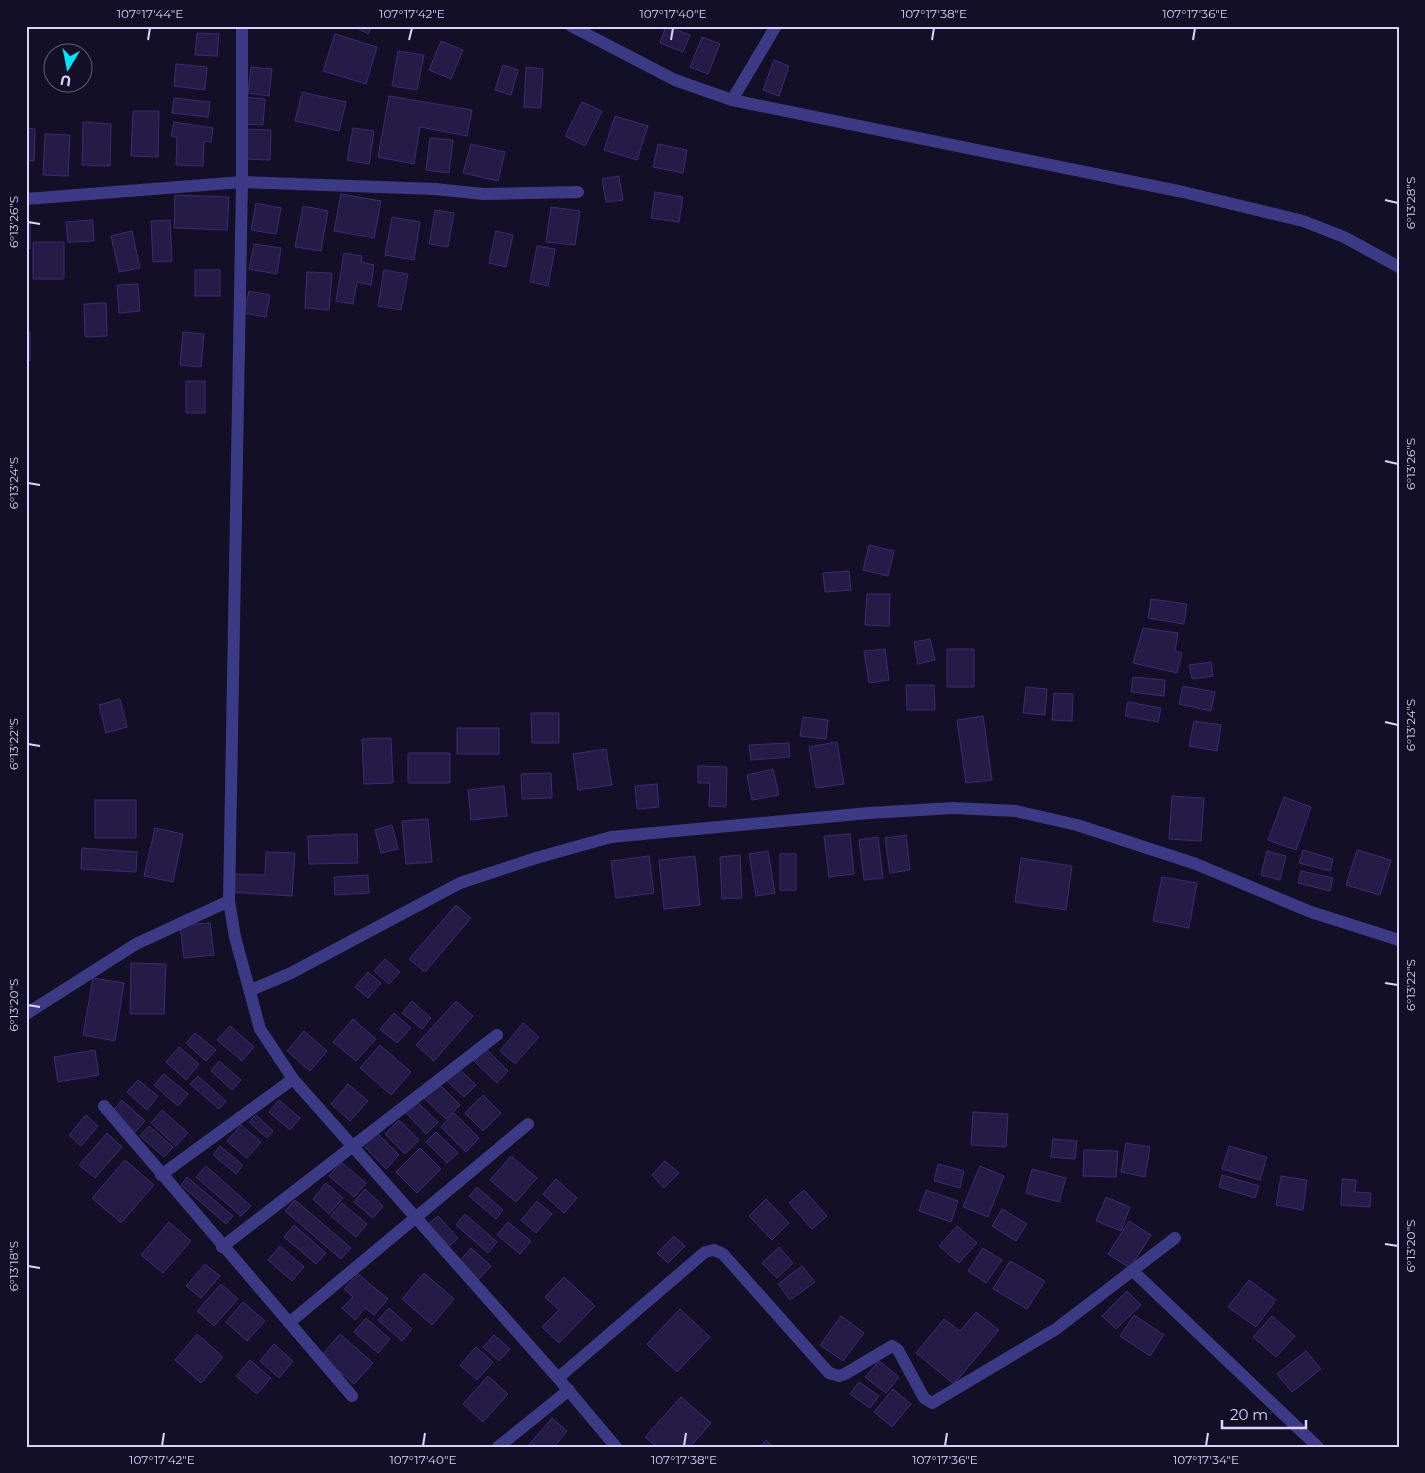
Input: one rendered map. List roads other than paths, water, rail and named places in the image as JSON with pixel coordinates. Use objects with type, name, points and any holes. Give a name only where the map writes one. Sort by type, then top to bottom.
[{"type":"street","points":[[242,26],[242,182],[229,901],[235,937],[251,990],[260,1029],[293,1079],[416,1220],[569,1390],[616,1447]]},
{"type":"street","points":[[571,26],[675,80],[732,100],[1183,192],[1303,222],[1344,237],[1399,267]]},
{"type":"street","points":[[732,100],[776,26]]},
{"type":"street","points":[[26,199],[242,182],[435,189],[483,194],[578,192]]},
{"type":"street","points":[[251,990],[291,974],[460,883],[536,858],[611,837],[869,813],[953,808],[1016,812],[1077,826],[1196,864],[1311,912],[1399,940]]},
{"type":"street","points":[[26,1014],[136,944],[229,901]]},
{"type":"street","points":[[222,1247],[353,1148],[497,1035]]},
{"type":"street","points":[[161,1175],[293,1079]]},
{"type":"street","points":[[104,1106],[222,1247],[352,1396]]},
{"type":"street","points":[[289,1323],[416,1220],[528,1124]]},
{"type":"street","points":[[558,1378],[709,1250],[723,1254],[829,1373],[839,1376],[845,1374],[892,1346],[898,1350],[924,1398],[932,1403],[1056,1329],[1134,1272],[1175,1238]]},
{"type":"street","points":[[1134,1272],[1318,1447]]},
{"type":"street","points":[[498,1447],[569,1390]]}]
